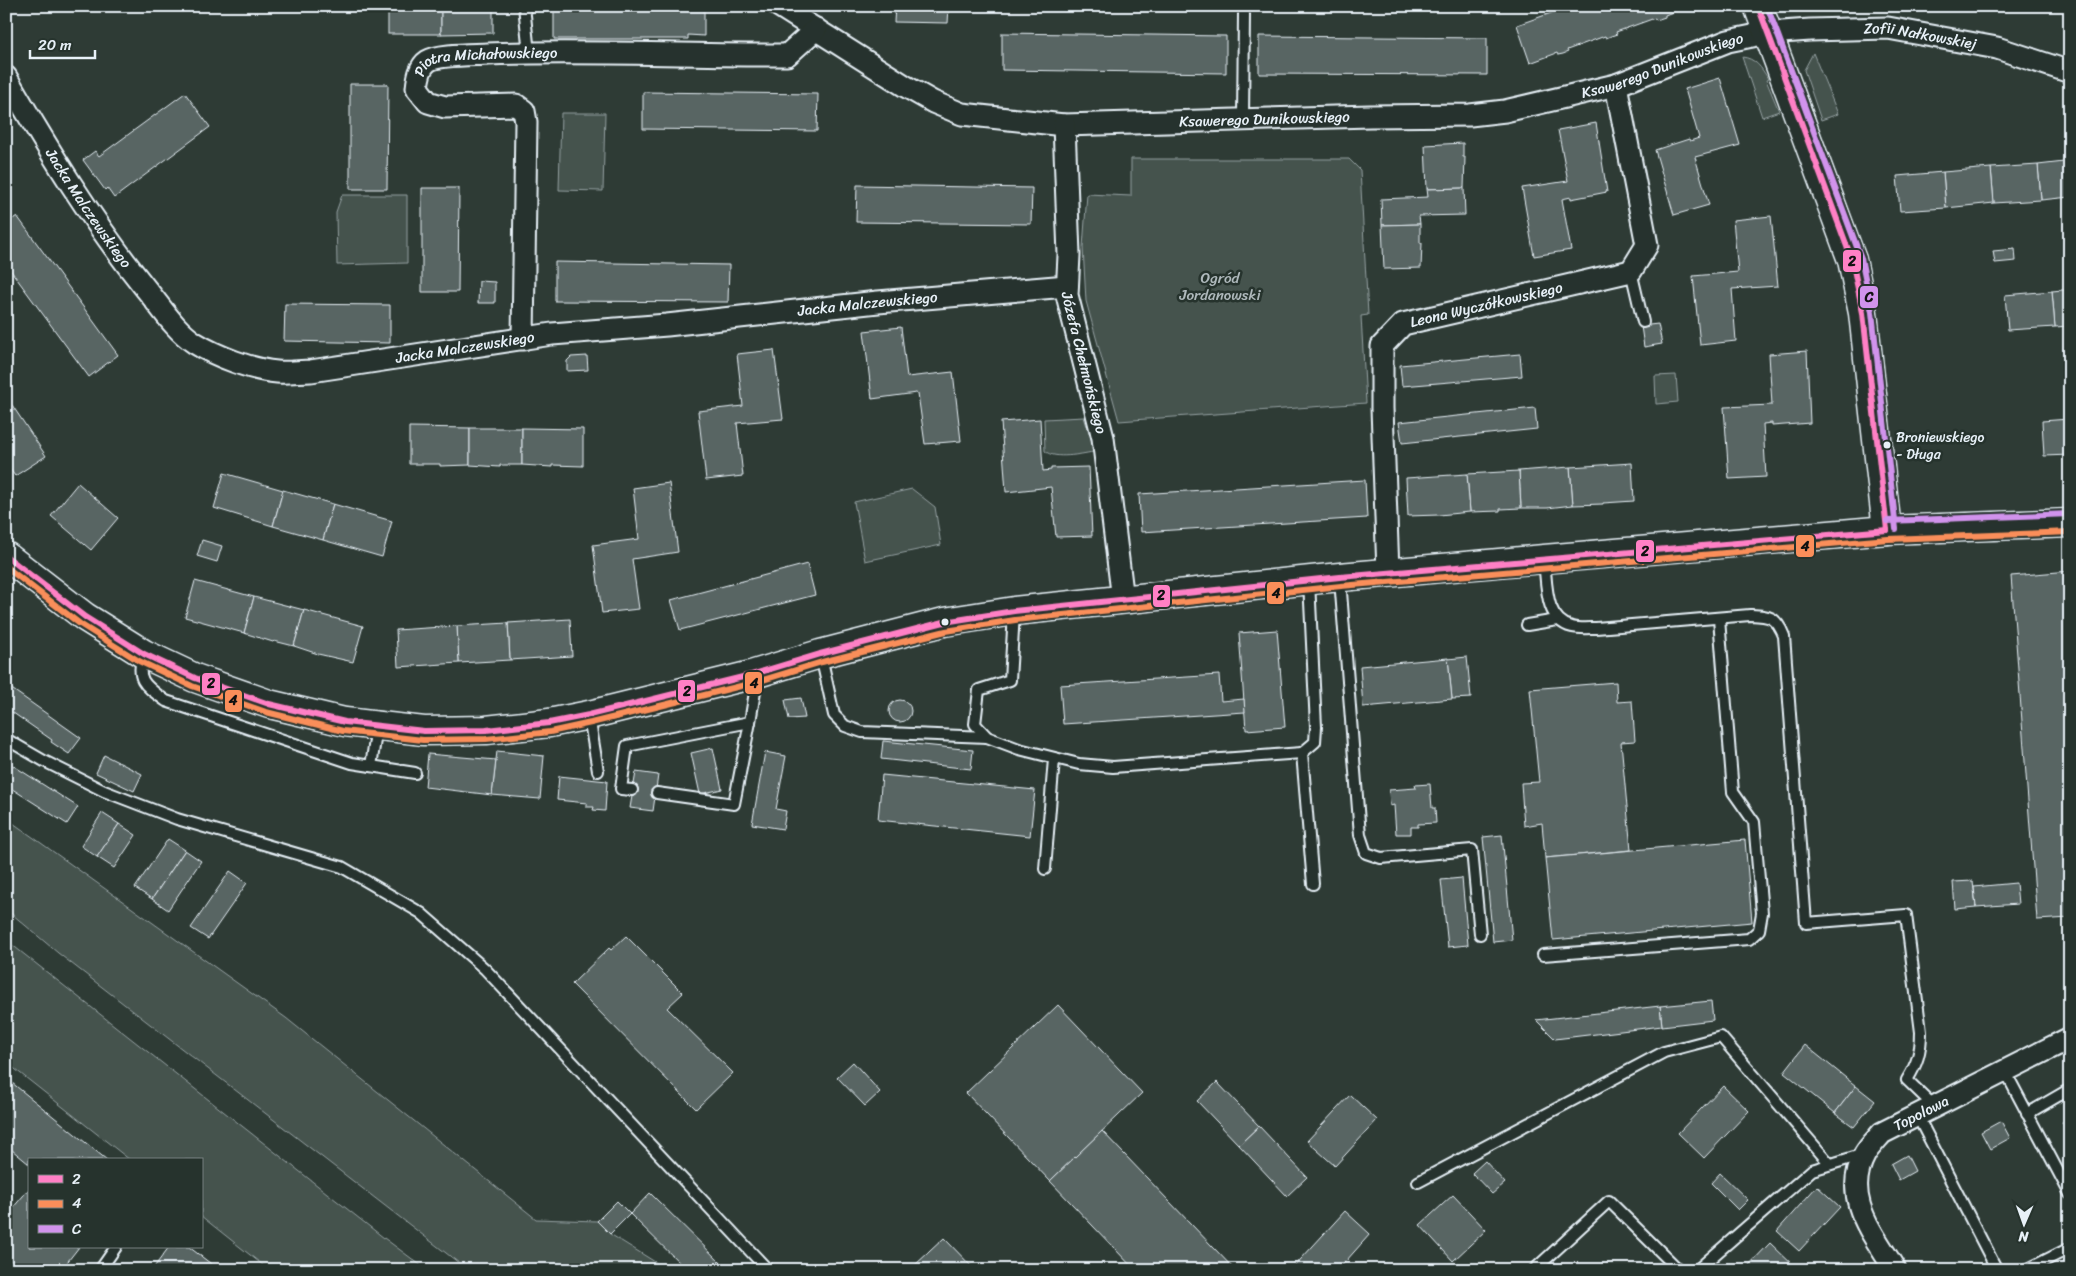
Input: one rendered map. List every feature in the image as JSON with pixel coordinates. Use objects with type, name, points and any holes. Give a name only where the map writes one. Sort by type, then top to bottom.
[{"type":"street","name":"Ksawerego Dunikowskiego","points":[[779,6],[933,102],[962,114],[1064,125],[1243,119],[1470,115],[1505,111],[1616,85],[1728,40],[1767,33]]},
{"type":"street","points":[[1758,6],[1852,260],[1863,313],[1887,530]]},
{"type":"street","name":"Zofii Nałkowskiej","points":[[1767,33],[1888,28],[1997,48],[2070,72]]},
{"type":"street","name":"Piotra Michałowskiego","points":[[523,339],[526,122],[524,110],[516,104],[445,107],[428,102],[417,88],[418,74],[428,61],[447,56],[529,52],[624,52],[711,56],[787,55],[816,29]]},
{"type":"street","name":"Jacka Malczewskiego","points":[[6,77],[60,170],[135,275],[171,321],[193,341],[209,351],[256,368],[277,372],[311,371],[552,334],[878,302],[1067,286]]},
{"type":"street","points":[[1616,85],[1647,245],[1631,271]]},
{"type":"street","name":"Józefa Chełmońskiego","points":[[1064,125],[1069,255],[1067,295],[1103,438],[1124,600]]},
{"type":"street","name":"Leona Wyczółkowskiego","points":[[1388,572],[1382,408],[1382,346],[1403,324],[1631,271]]},
{"type":"street","points":[[6,556],[85,617],[144,654],[195,678],[269,704],[345,722],[424,731],[486,730],[549,723],[589,716],[751,675],[820,654],[944,622],[1014,611],[1388,572],[1887,530],[2070,523]]},
{"type":"street","name":"Topolowa","points":[[1895,1270],[1860,1212],[1856,1180],[1865,1154],[1882,1133],[2070,1038]]},
{"type":"lane","points":[[524,6],[529,52]]},
{"type":"lane","points":[[1243,119],[1244,14]]},
{"type":"lane","points":[[1631,271],[1642,322]]},
{"type":"lane","points":[[1544,559],[1549,601],[1557,620]]},
{"type":"lane","points":[[1340,577],[1360,835],[1366,852],[1381,858],[1472,850],[1480,934]]},
{"type":"lane","points":[[820,654],[834,715],[845,726],[862,732],[987,737],[1054,759],[1078,764],[1113,767],[1302,754],[1314,742],[1316,727],[1309,580]]},
{"type":"lane","points":[[987,737],[975,724],[979,690],[1010,680],[1014,611]]},
{"type":"lane","points":[[1527,625],[1557,620],[1572,627],[1596,628],[1750,615],[1768,616],[1779,624],[1784,636],[1806,922],[1906,915],[1921,1032],[1921,1048],[1917,1063],[1906,1080],[1926,1111],[1997,1270]]},
{"type":"lane","points":[[1543,954],[1749,939],[1758,930],[1762,913],[1754,822],[1733,792],[1719,619]]},
{"type":"lane","points":[[144,654],[139,668],[142,680],[145,686],[166,701],[352,762],[415,773]]},
{"type":"lane","points":[[656,793],[734,804],[755,692],[751,675]]},
{"type":"lane","points":[[589,716],[598,771]]},
{"type":"lane","points":[[632,790],[621,789],[627,746],[750,722]]},
{"type":"lane","points":[[371,766],[378,726]]},
{"type":"lane","points":[[6,739],[44,761],[104,791],[177,819],[342,867],[422,913],[484,969],[768,1270]]},
{"type":"lane","points":[[1302,754],[1313,884]]},
{"type":"lane","points":[[1045,869],[1054,759]]},
{"type":"lane","points":[[1418,1182],[1585,1092],[1664,1052],[1721,1037],[1830,1164]]},
{"type":"lane","points":[[2005,1071],[2070,1194]]},
{"type":"lane","points":[[2027,1114],[2070,1089]]},
{"type":"lane","points":[[1697,1270],[1812,1170],[1865,1154]]},
{"type":"lane","points":[[1534,1270],[1609,1201],[1679,1270]]},
{"type":"lane","points":[[100,1270],[115,1248]]},
{"type":"lane","points":[[2026,1270],[2070,1248]]},
{"type":"green space","points":[[1813,53],[1838,114],[1821,120],[1804,70]]},
{"type":"green space","points":[[1742,57],[1751,59],[1763,71],[1768,79],[1766,80],[1779,111],[1762,117]]},
{"type":"green space","points":[[561,113],[605,113],[603,191],[559,190]]},
{"type":"green space","name":"Ogród Jordanowski","points":[[1131,159],[1349,159],[1360,170],[1368,315],[1361,316],[1366,403],[1119,421],[1086,301],[1083,247],[1087,194],[1131,196]]},
{"type":"green space","points":[[342,195],[407,195],[407,263],[337,265],[336,212]]},
{"type":"green space","points":[[1676,375],[1678,402],[1656,404],[1655,376]]},
{"type":"green space","points":[[1084,417],[1093,445],[1093,452],[1061,456],[1049,454],[1045,451],[1044,419]]},
{"type":"green space","points":[[912,489],[935,507],[941,545],[865,561],[854,502]]},
{"type":"green space","points":[[6,818],[286,1018],[536,1219],[597,1221],[610,1234],[668,1270],[468,1270],[58,953],[6,909]]},
{"type":"green space","points":[[6,940],[427,1270],[269,1270],[202,1217],[202,1158],[127,1158],[6,1062]]},
{"type":"building","points":[[388,6],[441,6],[441,34],[388,34]]},
{"type":"building","points":[[441,6],[493,6],[493,33],[441,34]]},
{"type":"building","points":[[554,6],[704,6],[704,36],[688,35],[688,39],[554,39]]},
{"type":"building","points":[[895,6],[949,6],[948,23],[894,22]]},
{"type":"building","points":[[1571,6],[1688,6],[1665,15],[1665,17],[1656,20],[1655,18],[1616,32],[1617,34],[1606,38],[1605,36],[1567,50],[1568,52],[1563,54],[1558,55],[1557,53],[1530,63],[1517,25]]},
{"type":"building","points":[[1002,33],[1226,36],[1226,73],[1002,70]]},
{"type":"building","points":[[1259,36],[1487,38],[1487,75],[1259,74]]},
{"type":"building","points":[[1720,78],[1740,145],[1695,157],[1709,205],[1674,215],[1655,150],[1689,139],[1690,141],[1699,138],[1685,89]]},
{"type":"building","points":[[350,84],[388,84],[387,189],[350,189]]},
{"type":"building","points":[[643,92],[818,94],[817,131],[643,129]]},
{"type":"building","points":[[185,93],[210,127],[114,198],[107,188],[105,190],[83,160],[95,151],[99,156]]},
{"type":"building","points":[[1596,123],[1607,192],[1562,199],[1571,250],[1534,256],[1522,188],[1568,181],[1558,130]]},
{"type":"building","points":[[1463,143],[1463,157],[1465,157],[1464,188],[1427,189],[1425,145]]},
{"type":"building","points":[[2070,162],[2070,197],[2041,200],[2038,165]]},
{"type":"building","points":[[2038,165],[2041,200],[1994,203],[1991,168]]},
{"type":"building","points":[[1991,168],[1994,203],[1946,208],[1943,172]]},
{"type":"building","points":[[1943,172],[1946,208],[1900,211],[1897,176]]},
{"type":"building","points":[[857,185],[1032,188],[1031,224],[856,222]]},
{"type":"building","points":[[422,188],[459,188],[458,292],[422,292]]},
{"type":"building","points":[[1464,188],[1465,215],[1419,216],[1420,224],[1382,225],[1381,199],[1428,197],[1427,189]]},
{"type":"building","points":[[17,216],[118,355],[89,377],[6,264],[6,224]]},
{"type":"building","points":[[1771,216],[1778,286],[1732,289],[1736,341],[1700,345],[1693,276],[1738,272],[1733,220]]},
{"type":"building","points":[[1420,224],[1420,243],[1422,243],[1421,268],[1384,269],[1382,225]]},
{"type":"building","points":[[2015,249],[2016,261],[1995,263],[1993,251]]},
{"type":"building","points":[[555,262],[729,265],[728,302],[555,301]]},
{"type":"building","points":[[479,281],[495,282],[495,303],[478,303]]},
{"type":"building","points":[[2070,290],[2070,326],[2055,327],[2052,291]]},
{"type":"building","points":[[2052,291],[2055,327],[2008,330],[2005,295]]},
{"type":"building","points":[[285,304],[390,305],[390,343],[284,341]]},
{"type":"building","points":[[1658,324],[1662,344],[1644,347],[1641,326]]},
{"type":"building","points":[[901,327],[907,377],[953,372],[961,441],[925,444],[918,394],[916,393],[872,399],[864,331]]},
{"type":"building","points":[[774,350],[783,419],[737,423],[743,476],[706,480],[698,411],[743,406],[737,354]]},
{"type":"building","points":[[1807,351],[1810,423],[1772,426],[1772,423],[1763,424],[1766,477],[1729,479],[1724,407],[1772,405],[1769,354]]},
{"type":"building","points":[[1520,354],[1522,376],[1402,386],[1400,365]]},
{"type":"building","points":[[587,356],[588,370],[567,371],[567,361],[571,357]]},
{"type":"building","points":[[12,405],[46,456],[15,476],[6,464],[6,408]]},
{"type":"building","points":[[1535,408],[1537,429],[1402,443],[1399,422]]},
{"type":"building","points":[[1040,419],[1043,471],[1051,470],[1051,468],[1089,467],[1092,536],[1056,537],[1051,487],[1006,492],[1001,422]]},
{"type":"building","points":[[2069,419],[2070,455],[2044,456],[2042,421]]},
{"type":"building","points":[[409,427],[470,428],[470,465],[409,464]]},
{"type":"building","points":[[470,428],[522,428],[522,465],[500,465],[500,467],[470,465]]},
{"type":"building","points":[[522,428],[583,429],[583,466],[552,465],[552,467],[522,465]]},
{"type":"building","points":[[1632,463],[1634,501],[1573,505],[1570,467]]},
{"type":"building","points":[[1570,467],[1573,505],[1521,508],[1519,471]]},
{"type":"building","points":[[1519,471],[1521,508],[1470,512],[1467,474]]},
{"type":"building","points":[[224,473],[283,490],[273,526],[214,508]]},
{"type":"building","points":[[1467,474],[1470,512],[1408,516],[1406,478]]},
{"type":"building","points":[[1365,480],[1367,518],[1141,532],[1139,494]]},
{"type":"building","points":[[78,483],[118,518],[91,550],[51,516]]},
{"type":"building","points":[[669,483],[678,552],[632,559],[639,609],[602,613],[593,545],[639,539],[633,488]]},
{"type":"building","points":[[283,490],[333,504],[323,540],[273,526]]},
{"type":"building","points":[[333,504],[392,521],[382,557],[323,540]]},
{"type":"building","points":[[202,540],[222,546],[217,562],[197,556]]},
{"type":"building","points":[[807,564],[815,595],[680,630],[671,600]]},
{"type":"building","points":[[2070,571],[2070,918],[2037,920],[2011,576]]},
{"type":"building","points":[[195,581],[254,597],[244,633],[185,617]]},
{"type":"building","points":[[254,597],[304,610],[294,646],[244,633]]},
{"type":"building","points":[[304,610],[363,626],[353,662],[294,646]]},
{"type":"building","points":[[570,619],[572,656],[510,660],[508,623]]},
{"type":"building","points":[[508,623],[510,660],[459,663],[457,626]]},
{"type":"building","points":[[457,626],[459,663],[398,667],[396,630]]},
{"type":"building","points":[[1277,630],[1285,727],[1246,730],[1239,633]]},
{"type":"building","points":[[1467,657],[1471,698],[1452,699],[1448,659]]},
{"type":"building","points":[[1448,658],[1452,699],[1363,707],[1360,666]]},
{"type":"building","points":[[1219,675],[1221,701],[1244,699],[1245,712],[1063,724],[1060,685]]},
{"type":"building","points":[[1616,682],[1617,702],[1632,701],[1635,741],[1621,742],[1631,850],[1545,858],[1542,823],[1524,826],[1521,783],[1539,782],[1530,689]]},
{"type":"building","points":[[6,685],[81,738],[69,754],[6,708]]},
{"type":"building","points":[[801,698],[805,718],[789,719],[785,700]]},
{"type":"building","points":[[900,700],[908,703],[911,711],[908,719],[900,722],[892,719],[889,711],[892,703]]},
{"type":"building","points":[[883,741],[973,750],[971,769],[881,759]]},
{"type":"building","points":[[713,748],[722,789],[700,794],[691,753]]},
{"type":"building","points":[[497,751],[544,756],[540,799],[492,795]]},
{"type":"building","points":[[765,752],[786,756],[776,809],[786,811],[783,829],[752,824]]},
{"type":"building","points":[[428,754],[496,760],[492,795],[425,787]]},
{"type":"building","points":[[104,755],[142,774],[134,791],[96,773]]},
{"type":"building","points":[[6,761],[78,807],[67,824],[6,785]]},
{"type":"building","points":[[636,772],[658,775],[653,811],[630,808]]},
{"type":"building","points":[[882,775],[1035,790],[1030,836],[878,820]]},
{"type":"building","points":[[559,776],[607,781],[605,811],[593,810],[594,807],[587,807],[587,803],[557,800]]},
{"type":"building","points":[[1430,784],[1432,808],[1435,808],[1436,823],[1418,824],[1418,827],[1411,827],[1411,834],[1396,834],[1394,805],[1390,806],[1389,790],[1416,788],[1415,785]]},
{"type":"building","points":[[102,813],[119,824],[97,857],[81,846]]},
{"type":"building","points":[[119,824],[136,835],[114,868],[97,857]]},
{"type":"building","points":[[1502,835],[1512,940],[1493,942],[1483,837]]},
{"type":"building","points":[[168,839],[185,850],[152,899],[135,888]]},
{"type":"building","points":[[1745,840],[1752,922],[1553,940],[1545,858]]},
{"type":"building","points":[[185,850],[201,861],[168,910],[152,899]]},
{"type":"building","points":[[230,871],[247,883],[208,939],[191,928]]},
{"type":"building","points":[[1462,878],[1468,945],[1448,947],[1441,880]]},
{"type":"building","points":[[1973,881],[1976,907],[1955,909],[1953,882]]},
{"type":"building","points":[[2016,883],[2018,904],[1976,907],[1974,887]]},
{"type":"building","points":[[626,936],[683,993],[667,1008],[733,1073],[696,1109],[572,984],[609,948],[611,950]]},
{"type":"building","points":[[1711,1001],[1713,1020],[1662,1026],[1660,1006]]},
{"type":"building","points":[[1058,1005],[1142,1093],[1050,1181],[966,1093]]},
{"type":"building","points":[[1660,1006],[1662,1026],[1555,1039],[1536,1020]]},
{"type":"building","points":[[1805,1045],[1856,1086],[1835,1113],[1784,1072]]},
{"type":"building","points":[[853,1062],[880,1092],[865,1106],[837,1077]]},
{"type":"building","points":[[6,1078],[105,1158],[28,1158],[28,1163],[6,1145]]},
{"type":"building","points":[[1217,1082],[1259,1126],[1239,1145],[1197,1101]]},
{"type":"building","points":[[1723,1086],[1749,1111],[1704,1158],[1678,1133]]},
{"type":"building","points":[[1856,1086],[1875,1101],[1854,1127],[1835,1113]]},
{"type":"building","points":[[1350,1095],[1377,1120],[1335,1166],[1307,1141]]},
{"type":"building","points":[[2070,1118],[2070,1135],[2062,1122]]},
{"type":"building","points":[[2001,1121],[2010,1138],[1990,1149],[1981,1132]]},
{"type":"building","points":[[1259,1126],[1307,1177],[1287,1196],[1239,1145]]},
{"type":"building","points":[[1102,1131],[1235,1270],[1135,1270],[1050,1181]]},
{"type":"building","points":[[1907,1155],[1915,1171],[1899,1180],[1891,1164]]},
{"type":"building","points":[[1485,1161],[1505,1183],[1492,1194],[1472,1173]]},
{"type":"building","points":[[1720,1173],[1748,1200],[1738,1210],[1711,1183]]},
{"type":"building","points":[[1817,1186],[1840,1207],[1799,1251],[1777,1231]]},
{"type":"building","points":[[28,1190],[28,1248],[78,1248],[61,1270],[6,1270],[6,1216]]},
{"type":"building","points":[[650,1193],[728,1270],[687,1270],[630,1214]]},
{"type":"building","points":[[1453,1195],[1486,1230],[1453,1261],[1420,1225]]},
{"type":"building","points":[[617,1201],[630,1214],[610,1234],[597,1221]]},
{"type":"building","points":[[1345,1211],[1370,1234],[1338,1270],[1291,1270]]},
{"type":"building","points":[[944,1238],[975,1270],[918,1270],[914,1266]]},
{"type":"building","points":[[1770,1243],[1798,1270],[1748,1270],[1746,1268]]},
{"type":"building","points":[[168,1248],[190,1248],[219,1270],[152,1270]]},
{"type":"transit line","name":"2","points":[[1758,6],[1852,260],[1863,313],[1887,530]]},
{"type":"transit line","name":"C","points":[[1767,6],[1861,258],[1872,312],[1896,529]]},
{"type":"transit line","name":"C","points":[[1887,521],[2070,514]]},
{"type":"transit line","name":"2","points":[[6,556],[85,617],[144,654],[195,678],[269,704],[345,722],[424,731],[486,730],[549,723],[589,715],[751,675],[820,654],[944,622],[1014,611],[1340,577],[1887,530]]},
{"type":"transit line","name":"4","points":[[6,567],[80,624],[139,661],[192,686],[266,712],[343,731],[423,740],[486,739],[550,732],[591,723],[753,683],[822,662],[946,631],[1015,620],[1341,586],[1888,539],[2070,532]]},
{"type":"place","name":"Broniewskiego - Długa","points":[[1887,445]]}]
